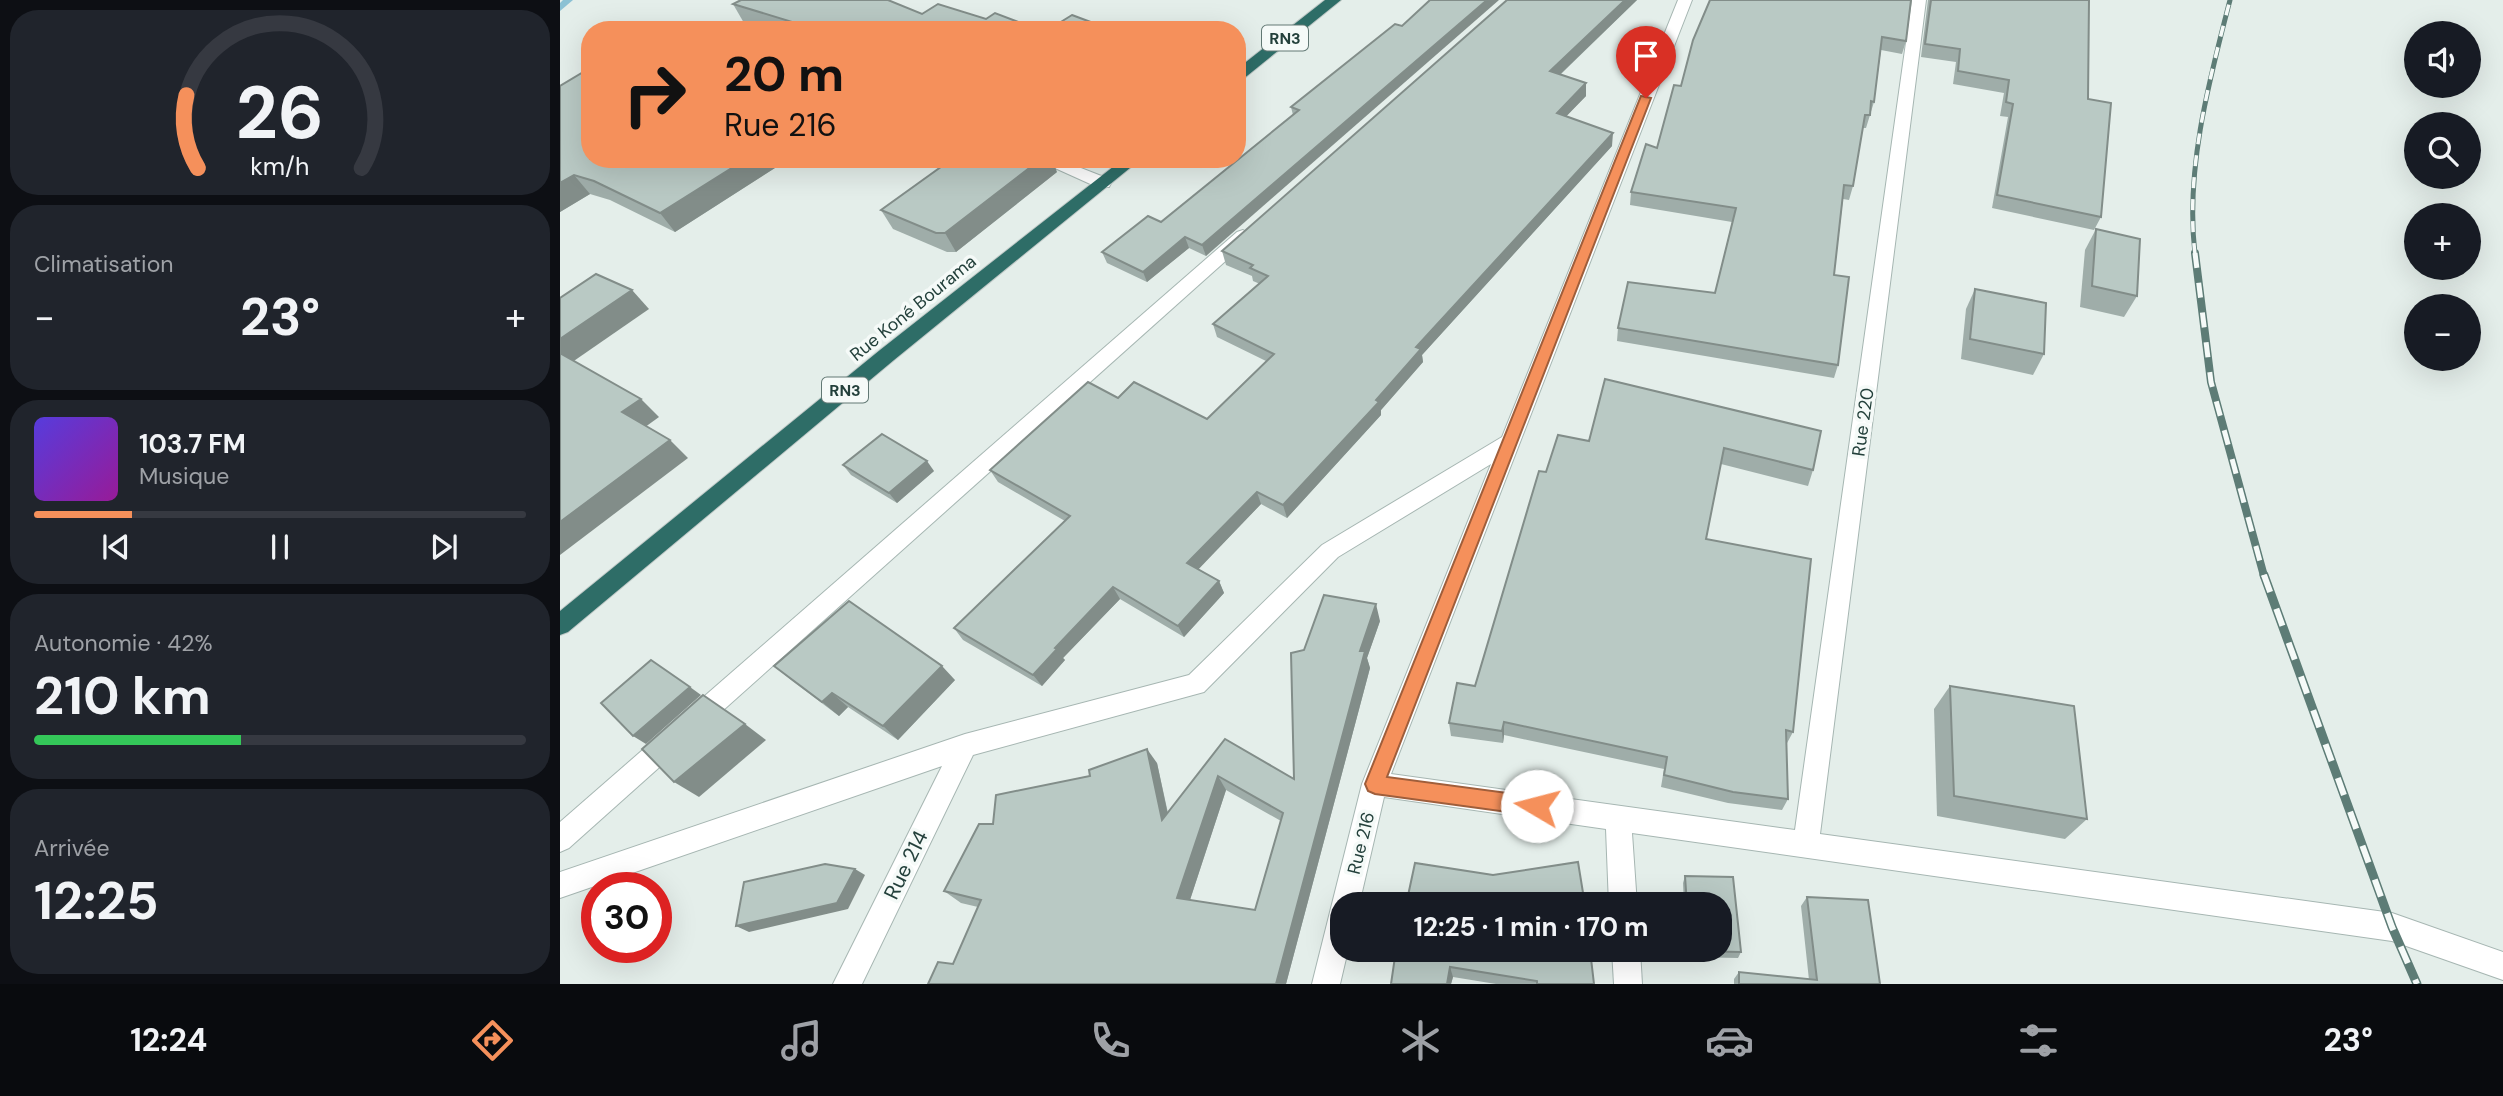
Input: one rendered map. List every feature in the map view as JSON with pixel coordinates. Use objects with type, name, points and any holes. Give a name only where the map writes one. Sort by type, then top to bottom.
[{"type":"highway","name":"RN3","points":[[1246,70],[1334,0]]},
{"type":"highway","name":"Rue Koné Bourama","points":[[560,625],[887,355],[1122,168]]},
{"type":"street","name":"Rue 216","points":[[1348,892],[1375,784],[1685,0]]},
{"type":"street","name":"Rue 220","points":[[1806,843],[1919,0]]},
{"type":"street","points":[[1065,168],[1103,183]]},
{"type":"street","points":[[560,839],[1260,221]]},
{"type":"street","points":[[560,885],[965,746],[1196,684],[1330,551],[1509,443]]},
{"type":"street","name":"Rue 214","points":[[847,984],[965,746]]},
{"type":"street","points":[[1375,784],[2392,927],[2503,966]]},
{"type":"street","points":[[1618,817],[1622,892]]},
{"type":"street","points":[[1326,984],[1331,962]]},
{"type":"street","points":[[1627,962],[1628,984]]},
{"type":"building","points":[[741,0],[888,0],[922,14],[938,4],[986,19],[995,13],[1016,21],[789,21],[733,4]]},
{"type":"building","points":[[1430,0],[1487,0],[1202,245],[1185,237],[1143,272],[1102,252],[1148,216],[1161,222],[1228,168],[1246,168],[1246,153],[1299,110],[1291,107],[1395,24],[1402,26]]},
{"type":"building","points":[[1507,0],[1625,0],[1550,71],[1586,83],[1557,113],[1613,133],[1416,347],[1421,349],[1376,400],[1379,402],[1283,505],[1257,492],[1187,563],[1219,581],[1178,626],[1113,587],[1033,675],[954,628],[1070,516],[990,470],[1088,382],[1118,398],[1134,382],[1207,419],[1274,354],[1213,324],[1268,276],[1250,268],[1253,265],[1222,251]]},
{"type":"building","points":[[1710,0],[1911,0],[1906,41],[1882,37],[1874,102],[1871,101],[1870,115],[1865,115],[1853,186],[1844,185],[1834,275],[1849,277],[1838,365],[1618,328],[1628,282],[1715,293],[1736,208],[1631,192],[1646,144],[1657,148],[1674,85],[1681,86],[1693,40]]},
{"type":"building","points":[[1931,0],[2089,0],[2088,99],[2111,103],[2101,217],[1997,195],[2013,104],[2006,102],[2009,80],[1958,71],[1960,49],[1925,44]]},
{"type":"building","points":[[1072,15],[1088,21],[1062,21]]},
{"type":"building","points":[[581,73],[581,168],[732,168],[660,213],[594,181],[574,175],[560,183],[560,86]]},
{"type":"building","points":[[939,168],[1029,168],[945,233],[936,233],[881,210]]},
{"type":"building","points":[[2096,229],[2140,239],[2137,296],[2092,286]]},
{"type":"building","points":[[596,274],[632,290],[560,339],[560,298]]},
{"type":"building","points":[[1975,289],[2046,303],[2044,354],[1970,339]]},
{"type":"building","points":[[560,353],[641,399],[622,412],[670,440],[560,522]]},
{"type":"building","points":[[1605,379],[1821,431],[1813,470],[1724,448],[1706,539],[1811,559],[1793,732],[1786,730],[1788,799],[1733,792],[1664,775],[1667,757],[1504,722],[1502,731],[1449,723],[1457,683],[1475,686],[1539,471],[1546,472],[1558,435],[1589,441]]},
{"type":"building","points":[[882,434],[927,461],[889,493],[843,465]]},
{"type":"building","points":[[1324,595],[1376,604],[1360,651],[1365,651],[1276,984],[928,984],[938,962],[953,964],[981,900],[944,891],[979,824],[993,824],[996,795],[1090,776],[1089,770],[1147,749],[1162,820],[1225,739],[1294,779],[1291,653],[1304,650]],"holes":[[[1218,776],[1283,813],[1255,910],[1177,898]]]},
{"type":"building","points":[[849,601],[942,666],[883,726],[832,693],[822,702],[774,666]]},
{"type":"building","points":[[651,660],[690,687],[633,736],[601,703]]},
{"type":"building","points":[[1950,686],[2074,706],[2087,819],[1954,796]]},
{"type":"building","points":[[703,695],[745,724],[674,782],[642,749]]},
{"type":"building","points":[[1578,862],[1583,892],[1409,892],[1415,863],[1493,875]]},
{"type":"building","points":[[825,864],[855,869],[837,903],[736,926],[744,882]]},
{"type":"building","points":[[1685,876],[1733,877],[1741,952],[1732,952],[1732,892],[1686,892]]},
{"type":"building","points":[[1807,897],[1868,900],[1880,984],[1739,984],[1739,972],[1817,980]]},
{"type":"building","points":[[1394,962],[1591,962],[1594,984],[1537,984],[1537,981],[1450,967],[1447,984],[1391,984]]},
{"type":"waterway","points":[[560,8],[568,0]]},
{"type":"railway","points":[[2195,254],[2193,190],[2196,158],[2207,94],[2230,0]]},
{"type":"railway","points":[[2195,253],[2211,382],[2264,576]]},
{"type":"railway","points":[[2264,575],[2392,927],[2417,984]]},
{"type":"route","points":[[1537,806],[1375,784],[1646,98]]}]
